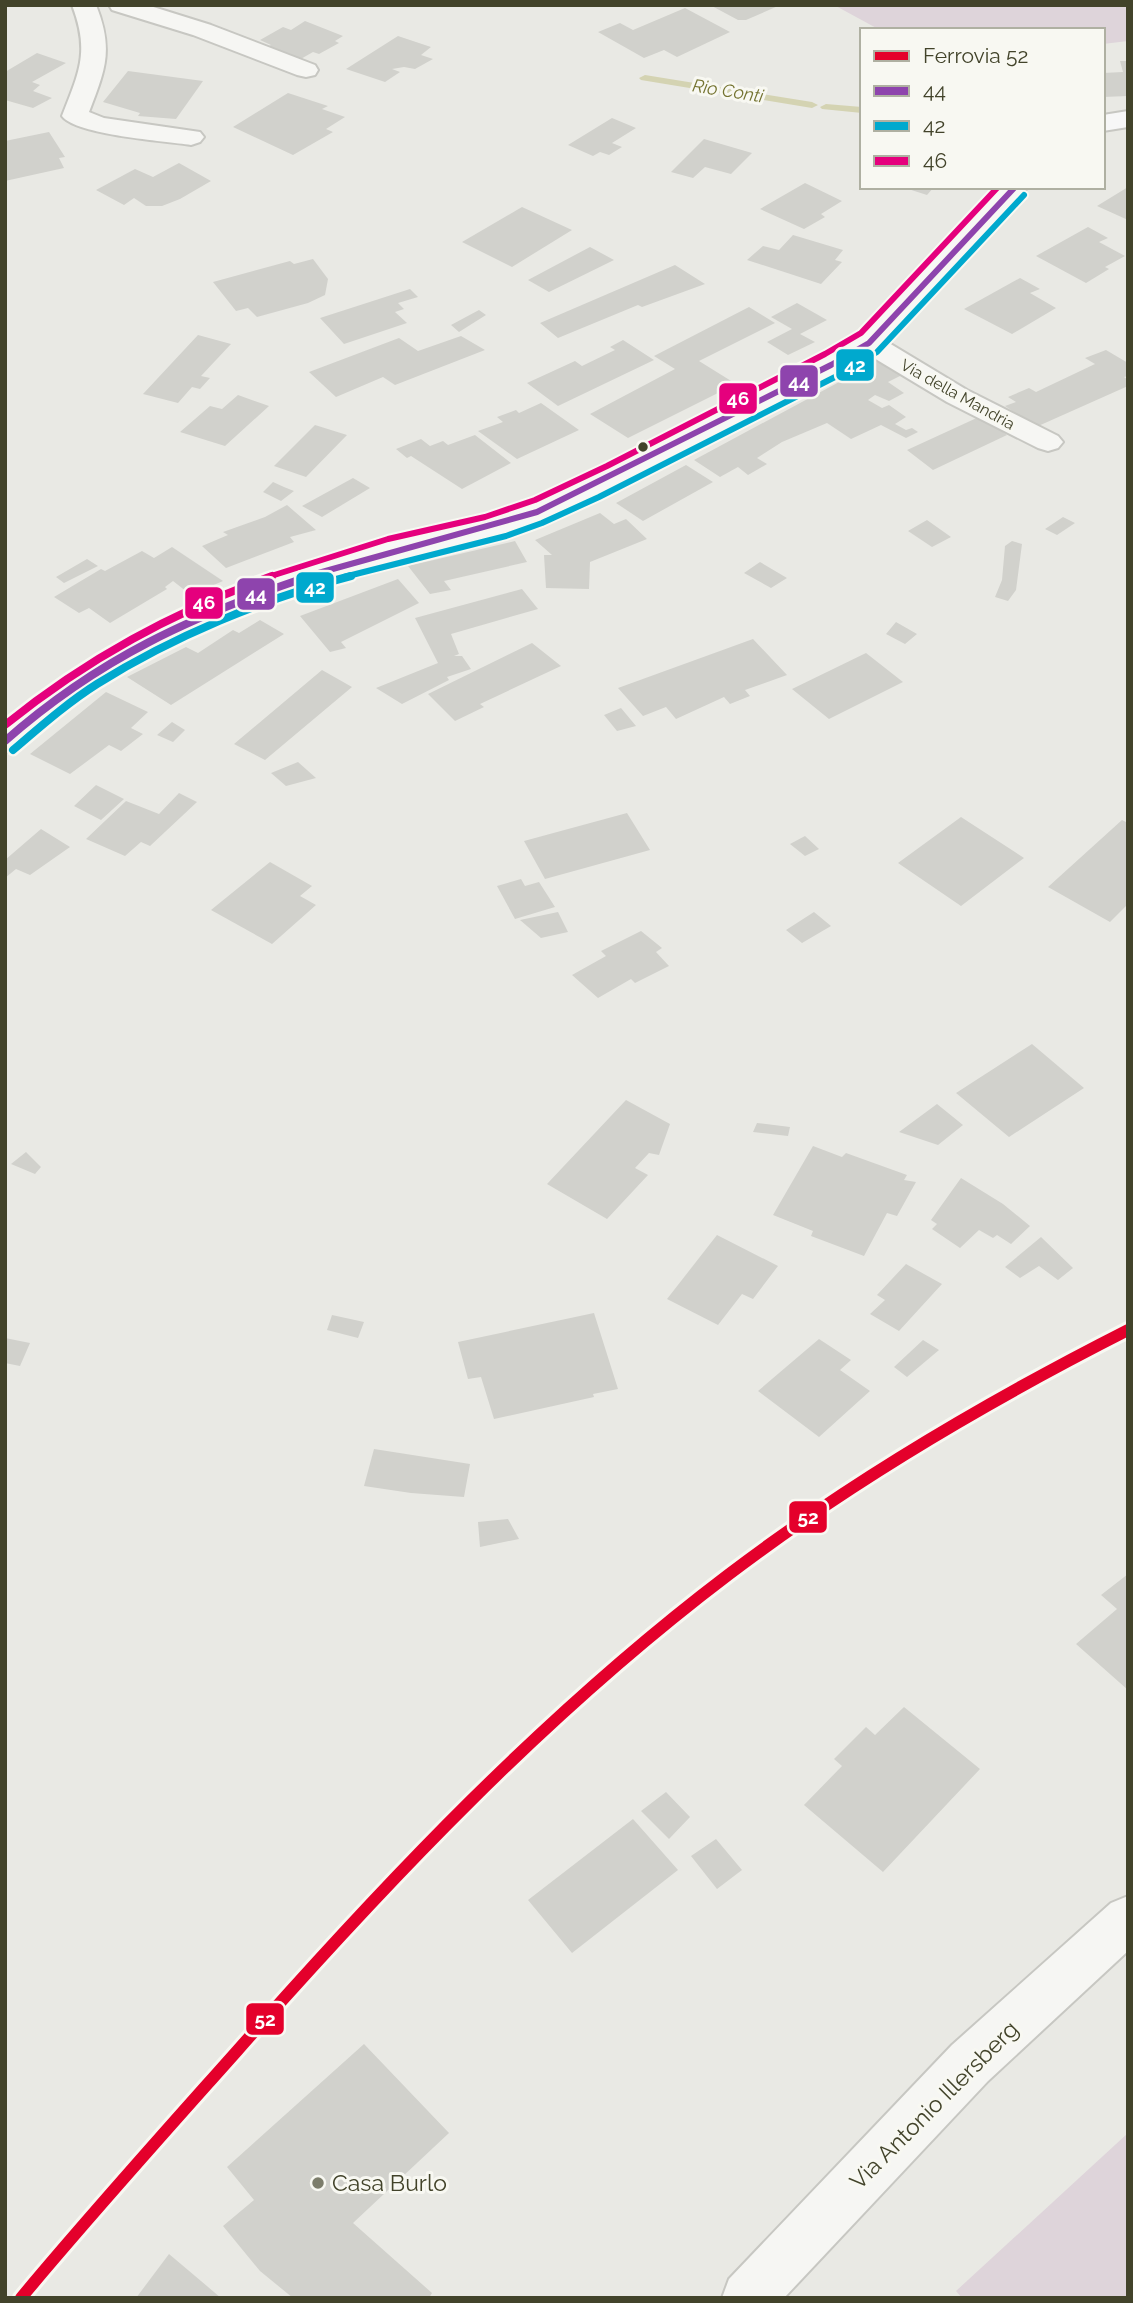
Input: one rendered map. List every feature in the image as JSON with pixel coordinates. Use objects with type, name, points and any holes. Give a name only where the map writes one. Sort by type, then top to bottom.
[{"type":"main road","points":[[1105,123],[1128,119]]},
{"type":"main road","points":[[5,741],[33,714],[78,681],[172,628],[303,577],[392,550],[515,520],[565,501],[790,387],[869,343],[1013,189]]},
{"type":"street","points":[[84,5],[90,20],[95,62],[75,116],[100,125],[191,138]]},
{"type":"street","points":[[121,5],[212,34],[306,70]]},
{"type":"street","name":"Via della Mandria","points":[[869,343],[957,396],[1048,442]]},
{"type":"street","name":"Via Antonio Illersberg","points":[[748,2298],[970,2063],[1128,1919]]},
{"type":"shaded area","points":[[834,5],[1128,5],[1128,41],[1105,44],[1105,28],[876,28]]},
{"type":"shaded area","points":[[1128,2133],[1128,2298],[962,2298],[956,2291]]},
{"type":"building","points":[[710,5],[778,6],[746,20],[738,20]]},
{"type":"building","points":[[685,8],[730,32],[677,57],[664,50],[644,58],[598,32],[620,23],[633,30]]},
{"type":"building","points":[[305,21],[343,36],[335,41],[339,43],[319,54],[313,52],[299,60],[267,47],[271,45],[260,40],[283,27],[291,30]]},
{"type":"building","points":[[398,36],[431,47],[421,55],[433,59],[415,69],[392,69],[400,72],[385,82],[346,69]]},
{"type":"building","points":[[37,53],[66,63],[32,82],[40,85],[33,91],[52,98],[33,108],[5,100],[5,72]]},
{"type":"building","points":[[1120,61],[1128,61],[1128,96],[1105,97],[1105,73],[1123,72]]},
{"type":"building","points":[[128,71],[203,81],[176,119],[138,116],[140,113],[103,102]]},
{"type":"building","points":[[288,93],[328,106],[322,109],[345,117],[326,129],[333,132],[293,155],[233,127]]},
{"type":"building","points":[[612,118],[636,128],[612,143],[622,147],[609,155],[600,152],[593,156],[568,145]]},
{"type":"building","points":[[49,132],[65,157],[59,158],[64,168],[5,181],[5,141]]},
{"type":"building","points":[[704,139],[752,153],[731,174],[705,167],[693,178],[671,172]]},
{"type":"building","points":[[179,163],[211,181],[162,206],[146,206],[134,198],[124,205],[96,190],[135,169],[153,177]]},
{"type":"building","points":[[805,183],[842,201],[821,214],[825,217],[804,229],[760,209]]},
{"type":"building","points":[[1128,187],[1128,220],[1097,206]]},
{"type":"building","points":[[908,189],[932,189],[927,195]]},
{"type":"building","points":[[522,207],[572,230],[512,267],[462,242]]},
{"type":"building","points":[[1088,227],[1108,238],[1099,242],[1125,256],[1105,267],[1109,269],[1086,283],[1036,256]]},
{"type":"building","points":[[793,235],[843,250],[835,260],[842,262],[821,284],[747,260],[763,246],[779,250]]},
{"type":"building","points":[[590,247],[614,260],[549,292],[528,280]]},
{"type":"building","points":[[313,259],[328,279],[325,295],[308,303],[257,317],[248,308],[236,311],[213,282],[290,261],[294,264]]},
{"type":"building","points":[[675,265],[705,284],[642,307],[638,305],[558,338],[540,323]]},
{"type":"building","points":[[1020,278],[1040,289],[1030,293],[1056,308],[1012,334],[964,309]]},
{"type":"building","points":[[410,289],[418,297],[398,303],[404,309],[395,312],[407,323],[344,344],[320,318]]},
{"type":"building","points":[[797,303],[827,320],[800,334],[815,342],[788,355],[767,342],[792,329],[771,317]]},
{"type":"building","points":[[749,307],[775,323],[699,361],[736,384],[628,438],[590,414],[675,369],[654,356]]},
{"type":"building","points":[[479,310],[486,315],[459,332],[451,325]]},
{"type":"building","points":[[198,335],[231,344],[201,376],[210,378],[200,389],[192,387],[178,403],[143,394]]},
{"type":"building","points":[[461,336],[485,350],[395,385],[383,377],[336,397],[309,372],[399,338],[418,351]]},
{"type":"building","points":[[623,340],[654,360],[558,406],[527,383],[575,361],[582,366],[615,350],[610,347]]},
{"type":"building","points":[[1106,350],[1128,363],[1128,376],[1124,377],[1128,380],[1128,386],[1036,427],[1005,406],[1016,402],[1008,397],[1029,388],[1036,392],[1095,364],[1085,358]]},
{"type":"building","points":[[880,360],[904,374],[888,382],[904,393],[889,401],[875,395],[868,400],[882,408],[889,405],[906,417],[895,424],[918,432],[906,438],[881,425],[851,439],[827,423],[782,442],[757,458],[767,464],[748,475],[738,467],[720,477],[694,460]]},
{"type":"building","points":[[238,395],[269,406],[225,446],[180,432],[210,406],[222,409]]},
{"type":"building","points":[[541,403],[579,430],[517,459],[478,431],[503,422],[497,417],[516,410],[519,413]]},
{"type":"building","points":[[981,416],[1007,435],[933,470],[907,450]]},
{"type":"building","points":[[315,425],[347,435],[306,477],[274,466]]},
{"type":"building","points":[[475,435],[511,463],[462,489],[396,449],[421,439],[430,446],[443,441],[448,445]]},
{"type":"building","points":[[686,465],[713,482],[643,521],[616,503]]},
{"type":"building","points":[[353,478],[370,488],[322,517],[302,506]]},
{"type":"building","points":[[273,482],[294,491],[281,501],[263,492]]},
{"type":"building","points":[[287,505],[316,530],[290,537],[294,542],[226,568],[202,546],[228,535],[223,532],[265,517]]},
{"type":"building","points":[[600,513],[614,524],[626,519],[647,539],[590,562],[589,589],[546,588],[544,555],[552,555],[535,540]]},
{"type":"building","points":[[1063,517],[1075,523],[1057,535],[1045,529]]},
{"type":"building","points":[[927,520],[951,537],[932,547],[908,531]]},
{"type":"building","points":[[515,541],[527,562],[444,581],[451,590],[430,594],[408,566]]},
{"type":"building","points":[[1012,541],[1022,544],[1016,590],[1008,601],[995,597],[1002,580],[1005,546]]},
{"type":"building","points":[[172,547],[223,581],[191,595],[173,581],[165,587],[167,589],[110,623],[89,608],[79,613],[54,597],[101,569],[105,571],[142,551],[154,558]]},
{"type":"building","points":[[87,559],[98,566],[64,583],[56,577]]},
{"type":"building","points":[[760,562],[787,578],[771,588],[744,573]]},
{"type":"building","points":[[398,579],[419,603],[341,642],[346,648],[330,652],[300,616]]},
{"type":"building","points":[[522,589],[538,609],[451,634],[459,654],[454,656],[462,656],[471,669],[447,677],[449,680],[402,704],[376,688],[438,663],[415,618]]},
{"type":"building","points":[[260,620],[284,634],[171,705],[127,677],[186,647],[198,653],[233,630],[239,633]]},
{"type":"building","points":[[896,622],[917,634],[905,644],[886,634]]},
{"type":"building","points":[[753,639],[787,675],[745,690],[750,696],[730,704],[724,697],[676,719],[666,707],[643,716],[618,688]]},
{"type":"building","points":[[532,643],[561,666],[480,704],[484,707],[455,721],[428,694]]},
{"type":"building","points":[[866,653],[903,682],[829,719],[792,689]]},
{"type":"building","points":[[322,670],[352,687],[265,760],[234,744]]},
{"type":"building","points":[[106,692],[148,712],[131,728],[143,734],[121,751],[109,745],[70,774],[30,754]]},
{"type":"building","points":[[621,708],[636,726],[617,731],[604,715]]},
{"type":"building","points":[[172,722],[185,730],[173,742],[157,735]]},
{"type":"building","points":[[298,762],[316,778],[286,786],[271,773]]},
{"type":"building","points":[[96,785],[124,799],[101,820],[74,806]]},
{"type":"building","points":[[179,793],[197,802],[150,846],[141,842],[125,856],[86,839],[126,801],[159,814]]},
{"type":"building","points":[[627,813],[650,850],[545,879],[524,841]]},
{"type":"building","points":[[961,817],[1024,858],[961,906],[898,863]]},
{"type":"building","points":[[1122,820],[1128,823],[1128,904],[1110,922],[1048,887]]},
{"type":"building","points":[[41,829],[70,847],[30,875],[16,869],[5,878],[5,860]]},
{"type":"building","points":[[805,836],[819,849],[805,856],[790,844]]},
{"type":"building","points":[[270,862],[312,886],[300,896],[316,905],[272,944],[211,910]]},
{"type":"building","points":[[521,879],[525,886],[539,882],[555,907],[515,919],[497,886]]},
{"type":"building","points":[[558,912],[568,932],[541,938],[520,920]]},
{"type":"building","points":[[814,912],[831,926],[802,943],[786,930]]},
{"type":"building","points":[[641,931],[662,948],[656,952],[669,966],[635,983],[631,979],[598,998],[572,975],[606,956],[601,951]]},
{"type":"building","points":[[1032,1044],[1084,1088],[1009,1137],[956,1093]]},
{"type":"building","points":[[626,1100],[670,1124],[659,1155],[649,1153],[635,1168],[648,1175],[607,1219],[547,1184]]},
{"type":"building","points":[[937,1104],[963,1125],[938,1145],[899,1132]]},
{"type":"building","points":[[757,1123],[790,1127],[788,1136],[753,1132]]},
{"type":"building","points":[[813,1146],[842,1157],[846,1153],[907,1175],[904,1180],[916,1182],[897,1216],[887,1213],[864,1256],[811,1236],[813,1231],[773,1215]]},
{"type":"building","points":[[26,1152],[41,1167],[35,1174],[11,1164]]},
{"type":"building","points":[[961,1178],[1003,1204],[1030,1226],[1011,1244],[997,1235],[993,1238],[979,1230],[960,1248],[932,1229],[937,1224],[931,1220]]},
{"type":"building","points":[[717,1235],[778,1266],[753,1299],[742,1294],[718,1325],[667,1299]]},
{"type":"building","points":[[1041,1237],[1073,1268],[1058,1280],[1039,1266],[1020,1278],[1005,1267]]},
{"type":"building","points":[[906,1264],[942,1284],[899,1331],[870,1314],[885,1300],[877,1295]]},
{"type":"building","points":[[594,1313],[618,1389],[593,1394],[594,1397],[494,1419],[481,1377],[468,1379],[458,1342]]},
{"type":"building","points":[[332,1315],[364,1322],[358,1338],[327,1330]]},
{"type":"building","points":[[5,1338],[30,1343],[20,1366],[5,1363]]},
{"type":"building","points":[[819,1339],[851,1360],[840,1370],[870,1391],[819,1437],[758,1391]]},
{"type":"building","points":[[923,1340],[939,1350],[907,1377],[894,1367]]},
{"type":"building","points":[[374,1449],[470,1464],[464,1497],[364,1486]]},
{"type":"building","points":[[508,1519],[519,1539],[480,1547],[478,1522]]},
{"type":"building","points":[[1128,1574],[1128,1690],[1076,1644],[1117,1609],[1101,1595]]},
{"type":"building","points":[[904,1707],[980,1769],[883,1872],[804,1805],[842,1766],[834,1759],[866,1727],[875,1735]]},
{"type":"building","points":[[666,1792],[690,1817],[669,1839],[641,1811]]},
{"type":"building","points":[[633,1819],[678,1870],[572,1953],[528,1900]]},
{"type":"building","points":[[716,1839],[742,1870],[717,1889],[691,1856]]},
{"type":"building","name":"Casa Burlo","points":[[364,2044],[449,2133],[353,2223],[432,2293],[429,2298],[293,2298],[260,2271],[223,2226],[254,2200],[227,2167]]},
{"type":"building","points":[[169,2254],[201,2281],[221,2298],[136,2298]]},
{"type":"waterway","name":"Rio Conti","points":[[645,78],[812,105]]},
{"type":"waterway","name":"Rio Conti","points":[[826,107],[860,110]]},
{"type":"rail line","name":"52","points":[[21,2298],[258,2027],[371,1903],[488,1784],[611,1670],[728,1575],[837,1497],[951,1426],[1128,1330]]},
{"type":"transit line","name":"46","points":[[5,725],[47,691],[92,661],[138,634],[186,611],[235,590],[336,554],[485,517],[535,500],[825,354],[861,333],[996,189]]},
{"type":"transit line","name":"44","points":[[5,741],[46,705],[90,674],[186,622],[235,601],[338,566],[502,524],[537,512],[831,365],[869,343],[1013,189]]},
{"type":"transit line","name":"42","points":[[13,750],[54,715],[97,684],[191,634],[240,613],[342,578],[506,536],[542,523],[599,497],[837,376],[877,352],[1024,195]]},
{"type":"place","name":"Casa Burlo","points":[[318,2183]]}]
